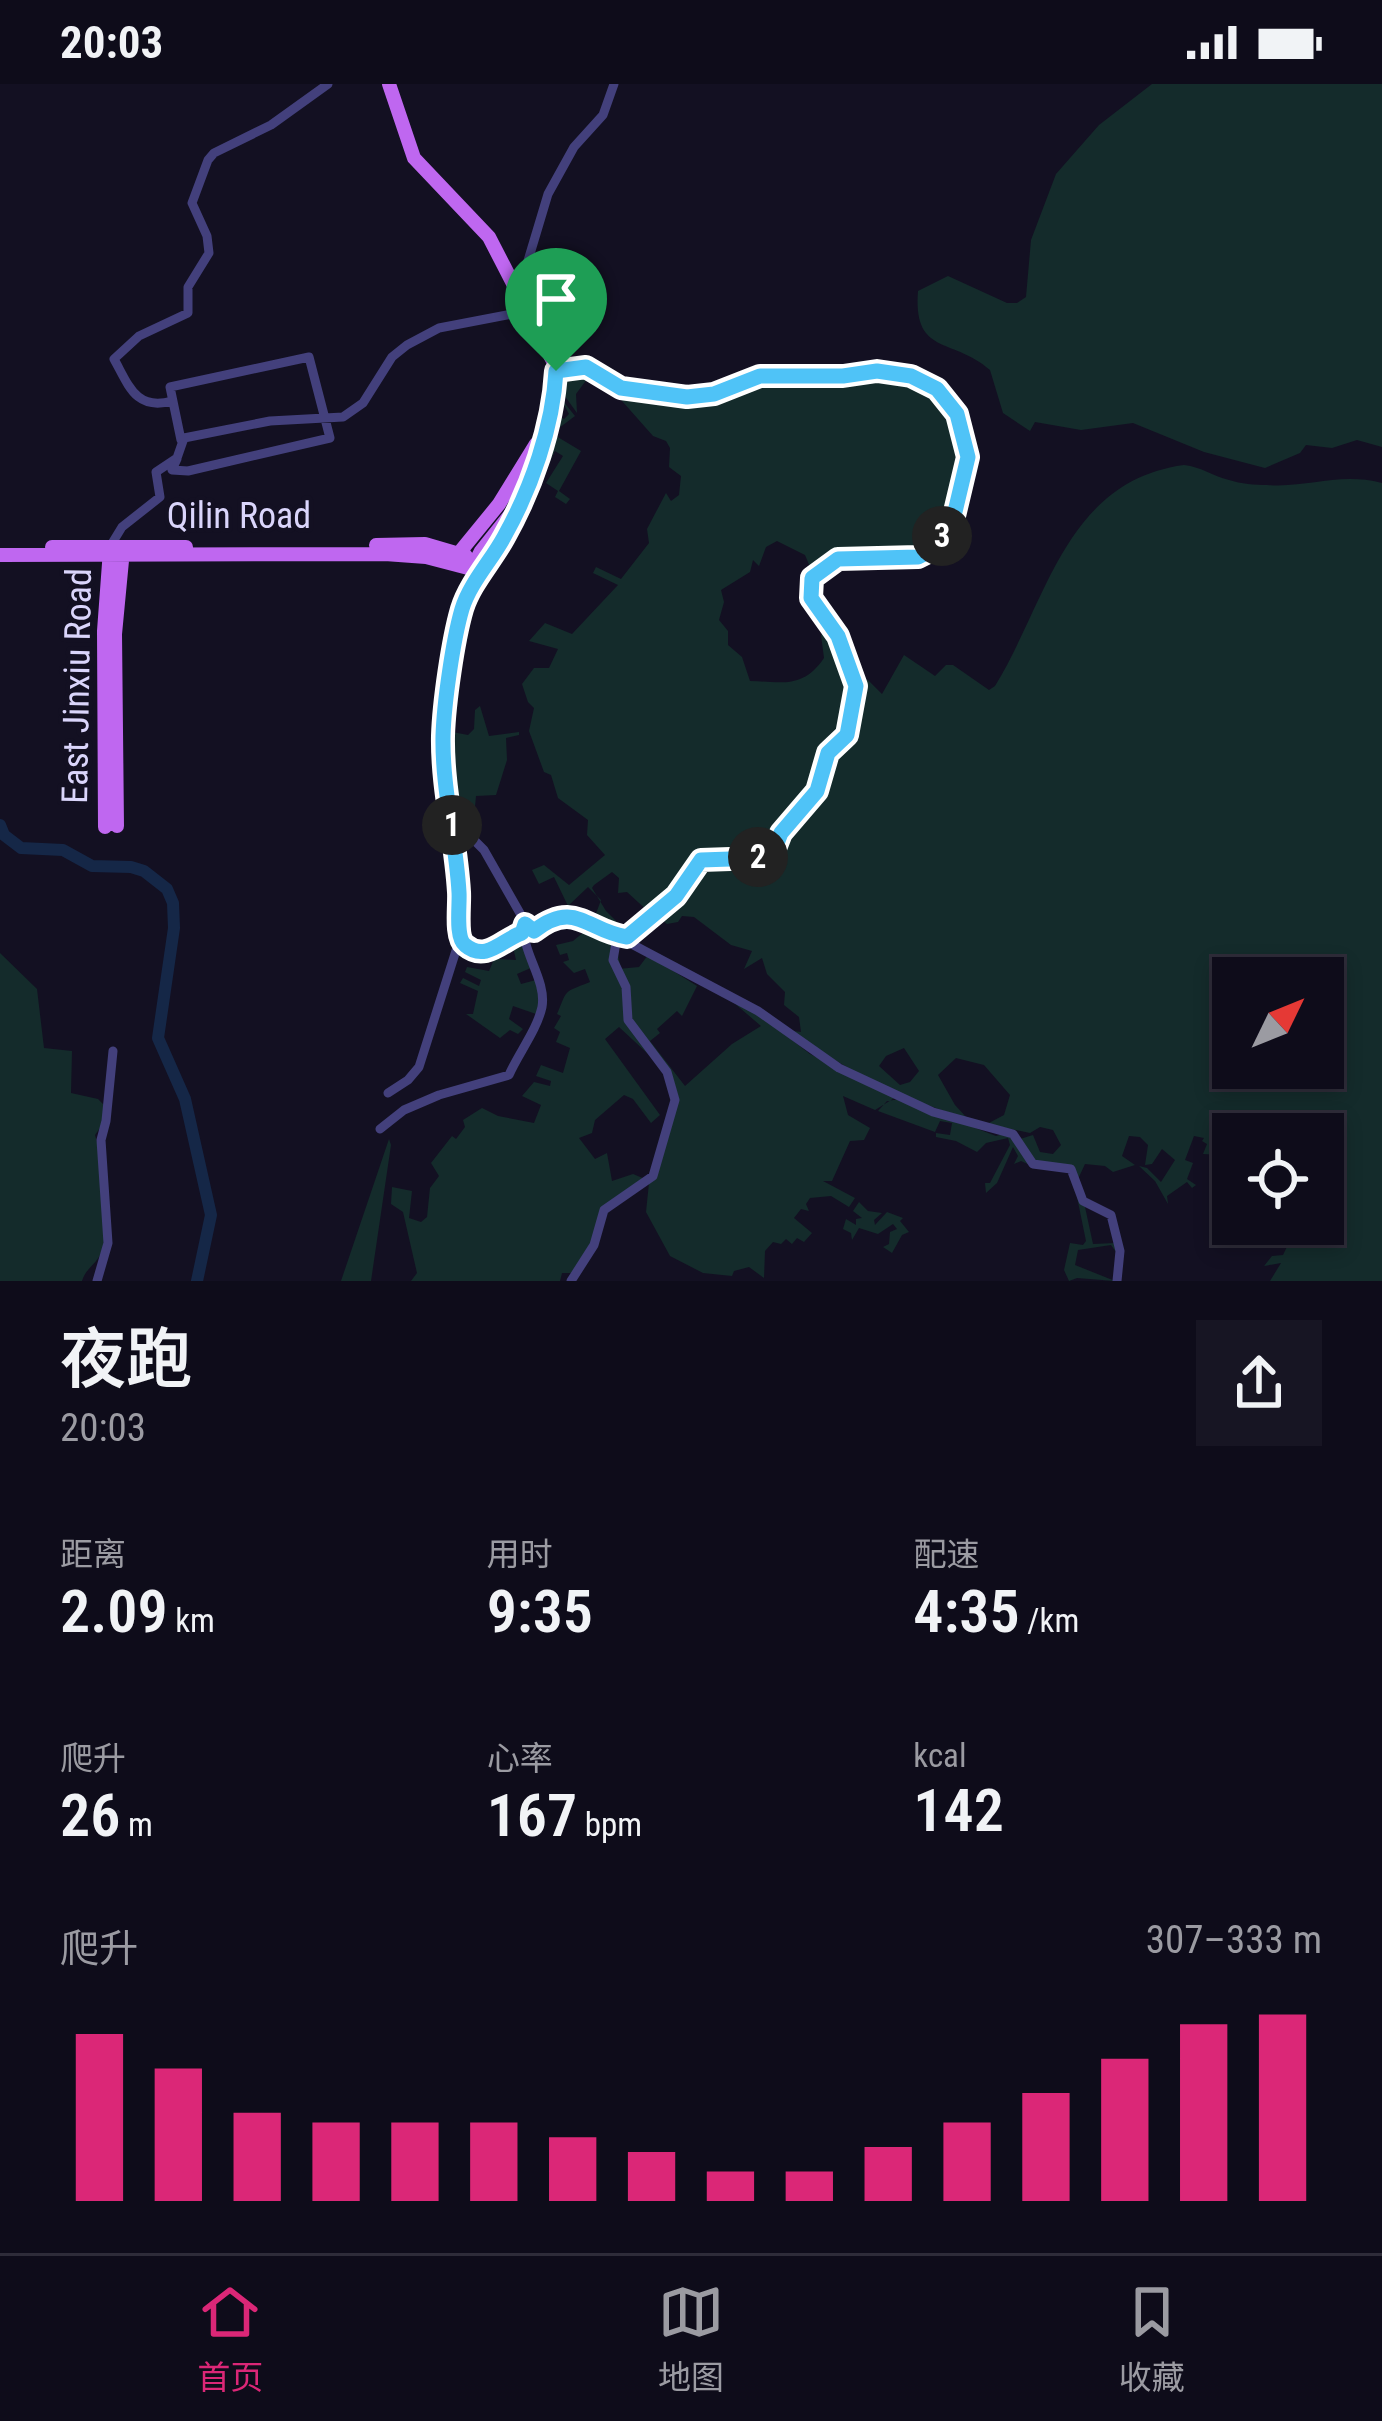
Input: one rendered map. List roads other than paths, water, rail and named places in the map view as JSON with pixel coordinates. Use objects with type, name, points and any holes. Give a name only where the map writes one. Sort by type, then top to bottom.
[{"type":"main road","points":[[388,84],[412,158],[483,233],[513,283],[551,366],[548,410],[535,448],[459,553]]},
{"type":"main road","points":[[474,565],[517,506],[551,410],[556,371],[526,311]]},
{"type":"main road","name":"Qilin Road","points":[[116,551],[424,544],[459,553],[474,565]]},
{"type":"main road","name":"Qilin Road","points":[[0,551],[385,554],[474,565]]},
{"type":"main road","name":"East Jinxiu Road","points":[[111,827],[103,684],[116,551]]},
{"type":"street","points":[[172,401],[155,406],[144,401],[128,385],[114,359],[139,336],[188,313],[188,286],[209,253],[192,203],[208,160],[328,84]]},
{"type":"street","points":[[513,283],[527,264],[548,194],[574,147],[603,115],[614,84]]},
{"type":"street","points":[[181,440],[270,422],[326,420],[357,410],[396,352],[435,329],[526,311]]},
{"type":"street","points":[[309,357],[326,420],[331,436],[324,441],[188,471],[172,470],[181,440],[170,387],[309,357]]},
{"type":"street","points":[[524,928],[534,931],[554,918],[581,919],[627,937],[676,896],[701,860],[760,858],[774,851],[781,833],[817,791],[828,753],[847,735],[856,686],[838,636],[811,598],[812,578],[838,559],[929,553],[954,516],[968,457],[950,403],[937,389],[911,376],[877,371],[843,376],[766,375],[714,394],[687,397],[621,388],[586,367],[556,371]]},
{"type":"street","points":[[116,551],[122,527],[156,503],[161,491],[156,472],[177,458]]},
{"type":"street","points":[[388,1093],[419,1067],[460,938],[443,738],[460,616],[517,506]]},
{"type":"street","points":[[380,1129],[404,1110],[439,1095],[508,1075],[542,1004],[524,928],[484,850],[449,803]]},
{"type":"street","points":[[581,919],[758,1011],[839,1068],[933,1112],[1013,1134],[1033,1164],[1075,1172],[1083,1201],[1111,1215],[1120,1251],[1117,1281]]},
{"type":"street","points":[[460,938],[470,949],[490,952],[524,928]]},
{"type":"street","points":[[571,1281],[594,1245],[604,1210],[653,1176],[675,1100],[667,1072],[628,1020],[626,987],[614,960],[617,938]]},
{"type":"street","points":[[97,1281],[108,1243],[100,1140],[113,1052]]},
{"type":"waterway","points":[[0,825],[4,835],[21,848],[63,850],[92,866],[131,867],[167,889],[174,928],[158,1038],[185,1099],[211,1215],[197,1281]]}]
